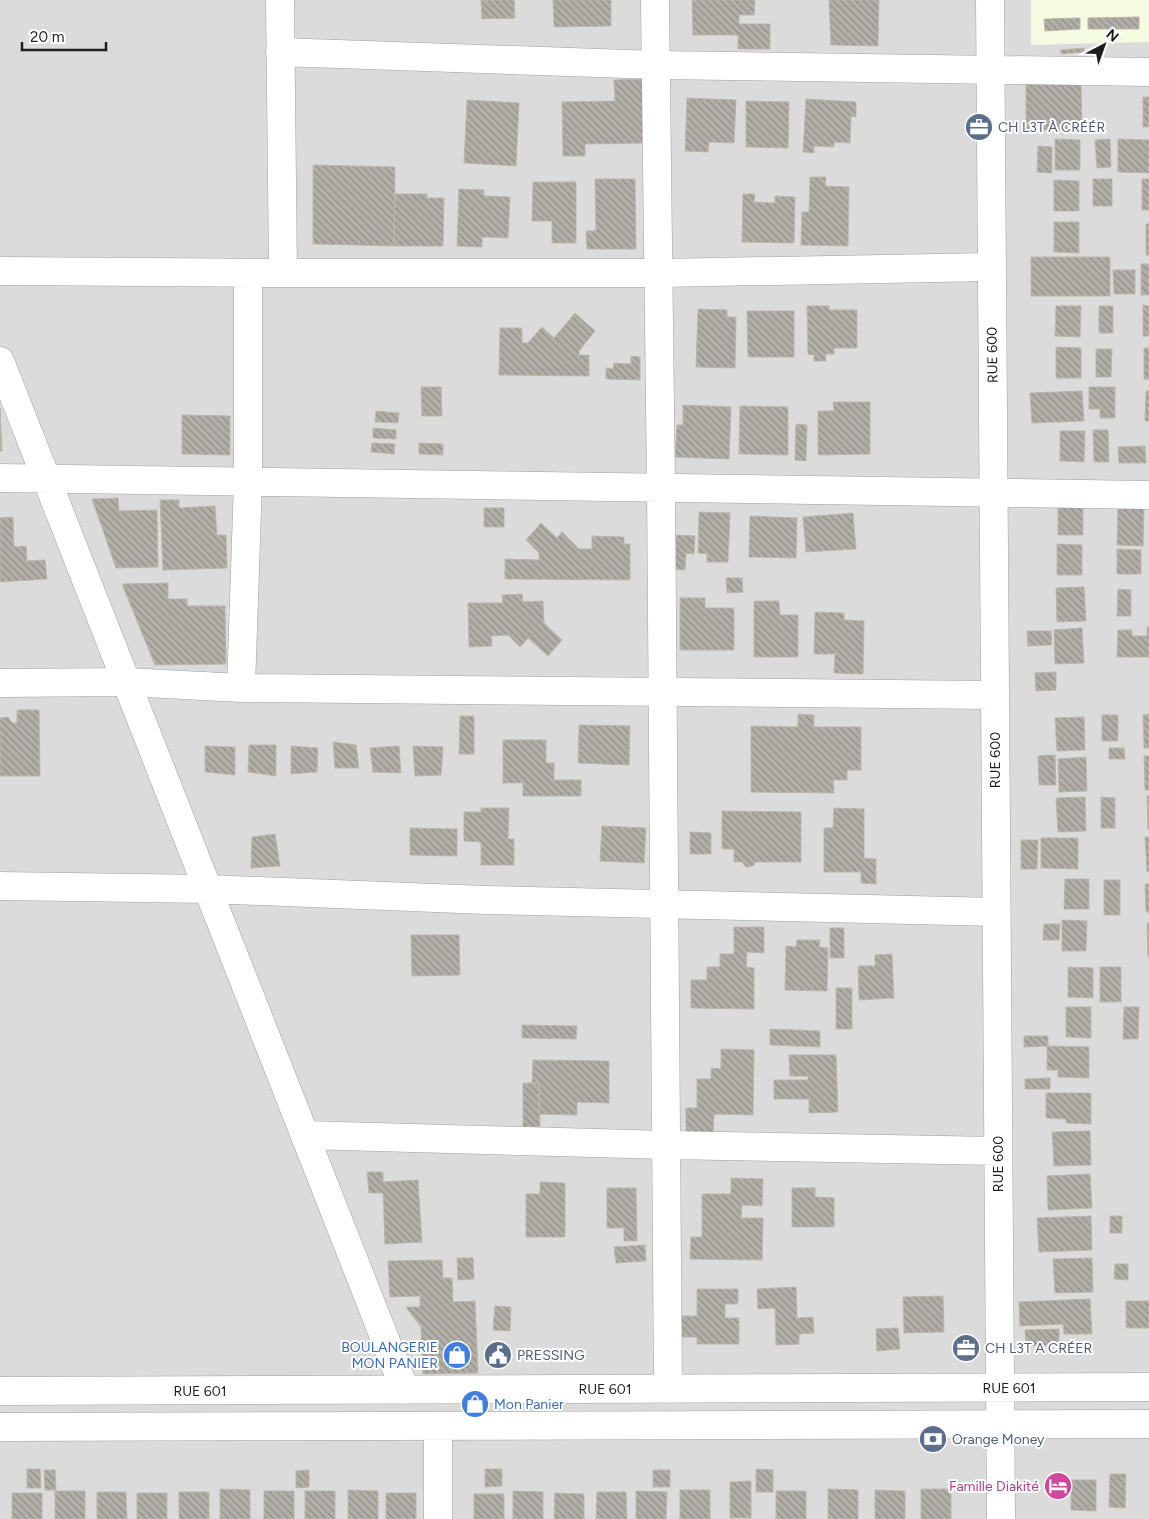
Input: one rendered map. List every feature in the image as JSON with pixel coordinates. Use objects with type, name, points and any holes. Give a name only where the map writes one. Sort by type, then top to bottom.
[{"type":"street","points":[[280,0],[283,274]]},
{"type":"street","points":[[655,0],[668,1389]]},
{"type":"street","name":"RUE 600","points":[[990,0],[1001,1519]]},
{"type":"street","points":[[280,52],[656,65],[1149,72]]},
{"type":"street","points":[[0,271],[283,274],[659,273],[991,268]]},
{"type":"street","points":[[241,688],[248,482],[248,273]]},
{"type":"street","points":[[0,361],[405,1390]]},
{"type":"street","points":[[0,478],[993,491],[1149,495]]},
{"type":"street","points":[[0,683],[127,682],[241,688],[995,695]]},
{"type":"street","points":[[0,886],[208,889],[485,900],[996,912]]},
{"type":"street","points":[[305,1136],[998,1151]]},
{"type":"street","name":"RUE 601","points":[[0,1391],[1149,1387]]},
{"type":"street","points":[[0,1427],[1149,1424]]},
{"type":"street","points":[[438,1426],[438,1519]]},
{"type":"shaded area","points":[[0,0],[1149,0],[1149,1519],[0,1519]]},
{"type":"shaded area","points":[[1031,0],[1149,0],[1149,42],[1031,45]]},
{"type":"building","points":[[481,0],[514,0],[515,18],[482,19]]},
{"type":"building","points":[[553,0],[611,0],[611,26],[554,27]]},
{"type":"building","points":[[692,0],[755,0],[754,15],[739,15],[739,24],[770,24],[770,49],[738,49],[738,35],[693,35]]},
{"type":"building","points":[[829,0],[879,0],[878,46],[831,45]]},
{"type":"building","points":[[1139,17],[1139,29],[1088,29],[1088,18]]},
{"type":"building","points":[[1080,18],[1080,29],[1045,31],[1044,19]]},
{"type":"building","points":[[1084,48],[1084,52],[1061,54],[1061,50]]},
{"type":"building","points":[[643,79],[645,143],[585,144],[585,156],[563,156],[562,102],[615,101],[614,80]]},
{"type":"building","points":[[1026,83],[1081,83],[1082,130],[1026,130]]},
{"type":"building","points":[[1143,97],[1149,97],[1149,127],[1143,127]]},
{"type":"building","points":[[687,98],[736,100],[734,143],[709,142],[708,152],[685,151]]},
{"type":"building","points":[[806,99],[856,102],[856,117],[851,116],[850,143],[834,142],[834,147],[814,146],[814,153],[803,152]]},
{"type":"building","points":[[467,100],[519,103],[516,166],[464,163]]},
{"type":"building","points":[[746,101],[789,102],[788,148],[746,147]]},
{"type":"building","points":[[1055,139],[1080,140],[1080,170],[1055,170]]},
{"type":"building","points":[[1110,139],[1111,167],[1097,168],[1095,140]]},
{"type":"building","points":[[1118,139],[1149,140],[1149,173],[1118,172]]},
{"type":"building","points":[[1038,146],[1052,147],[1052,173],[1037,172]]},
{"type":"building","points":[[313,165],[395,167],[394,246],[313,244]]},
{"type":"building","points":[[810,177],[826,177],[825,186],[849,187],[848,246],[801,245],[802,212],[809,212]]},
{"type":"building","points":[[595,179],[635,179],[636,249],[587,249],[586,231],[596,231]]},
{"type":"building","points":[[1093,179],[1112,179],[1112,206],[1093,206]]},
{"type":"building","points":[[1142,179],[1149,179],[1149,210],[1142,210]]},
{"type":"building","points":[[1054,180],[1079,181],[1079,211],[1054,211]]},
{"type":"building","points":[[533,182],[576,182],[576,243],[552,243],[552,221],[532,221]]},
{"type":"building","points":[[459,189],[484,190],[484,196],[510,197],[508,238],[482,237],[482,247],[457,246]]},
{"type":"building","points":[[395,194],[427,194],[427,198],[444,198],[443,246],[394,246]]},
{"type":"building","points":[[743,194],[755,194],[754,202],[775,203],[775,196],[795,197],[794,243],[742,242]]},
{"type":"building","points":[[1054,222],[1079,222],[1079,253],[1054,252]]},
{"type":"building","points":[[1146,224],[1149,224],[1149,255],[1146,255]]},
{"type":"building","points":[[1031,257],[1110,257],[1110,296],[1031,296]]},
{"type":"building","points":[[1141,264],[1149,264],[1149,295],[1141,295]]},
{"type":"building","points":[[1113,270],[1135,270],[1135,294],[1114,294]]},
{"type":"building","points":[[1143,305],[1149,306],[1149,336],[1143,336]]},
{"type":"building","points":[[807,306],[829,306],[829,310],[857,310],[857,348],[834,348],[834,354],[825,354],[826,361],[814,361],[814,355],[808,354]]},
{"type":"building","points":[[1056,306],[1081,306],[1080,337],[1055,336]]},
{"type":"building","points":[[1099,306],[1113,306],[1113,333],[1099,333]]},
{"type":"building","points":[[698,309],[727,310],[727,317],[736,317],[735,368],[696,367]]},
{"type":"building","points":[[747,311],[794,311],[794,357],[748,357]]},
{"type":"building","points":[[575,313],[595,331],[579,351],[579,355],[589,355],[589,376],[499,375],[500,328],[522,328],[522,343],[528,343],[542,327],[554,338]]},
{"type":"building","points":[[1056,347],[1081,348],[1081,378],[1056,378]]},
{"type":"building","points":[[1144,348],[1149,348],[1149,379],[1144,379]]},
{"type":"building","points":[[1096,349],[1112,349],[1111,377],[1096,377]]},
{"type":"building","points":[[631,356],[640,357],[640,380],[606,379],[606,368],[613,369],[614,363],[631,364]]},
{"type":"building","points":[[421,387],[441,387],[442,416],[422,416]]},
{"type":"building","points":[[1089,387],[1115,387],[1115,418],[1100,418],[1100,409],[1089,409]]},
{"type":"building","points":[[1082,391],[1084,421],[1032,423],[1030,393]]},
{"type":"building","points":[[1146,391],[1149,391],[1149,421],[1145,421]]},
{"type":"building","points":[[833,402],[870,402],[870,454],[818,455],[818,411],[834,411]]},
{"type":"building","points":[[683,405],[731,407],[729,459],[675,457],[677,425],[683,425]]},
{"type":"building","points":[[740,406],[788,407],[788,455],[739,454]]},
{"type":"building","points":[[0,408],[2,451],[0,451]]},
{"type":"building","points":[[376,411],[399,413],[398,423],[375,422]]},
{"type":"building","points":[[182,415],[230,416],[230,455],[182,454]]},
{"type":"building","points":[[796,424],[807,425],[806,461],[795,460]]},
{"type":"building","points":[[373,428],[396,430],[396,439],[373,438]]},
{"type":"building","points":[[1093,430],[1108,430],[1109,462],[1094,462]]},
{"type":"building","points":[[1060,431],[1085,431],[1084,462],[1060,461]]},
{"type":"building","points":[[372,443],[395,444],[394,454],[371,452]]},
{"type":"building","points":[[419,443],[443,444],[443,455],[419,454]]},
{"type":"building","points":[[1145,446],[1146,463],[1119,463],[1118,447]]},
{"type":"building","points":[[118,498],[119,511],[157,510],[158,567],[116,568],[92,499]]},
{"type":"building","points":[[160,500],[179,500],[179,508],[215,506],[217,535],[226,535],[227,568],[163,570]]},
{"type":"building","points":[[1058,504],[1083,504],[1083,535],[1058,535]]},
{"type":"building","points":[[1118,506],[1144,506],[1143,546],[1117,545]]},
{"type":"building","points":[[484,508],[504,508],[504,527],[484,527]]},
{"type":"building","points":[[699,512],[730,513],[728,562],[707,562],[707,554],[698,553]]},
{"type":"building","points":[[853,513],[856,549],[806,552],[803,517]]},
{"type":"building","points":[[750,516],[797,518],[796,558],[749,557]]},
{"type":"building","points":[[13,517],[14,547],[26,546],[27,561],[45,560],[47,579],[0,582],[0,518]]},
{"type":"building","points":[[541,523],[557,538],[562,532],[579,549],[592,549],[592,536],[624,537],[624,544],[630,544],[630,580],[505,579],[505,559],[539,560],[539,553],[526,540]]},
{"type":"building","points":[[674,535],[695,536],[694,554],[686,553],[685,570],[672,569]]},
{"type":"building","points":[[1057,544],[1082,545],[1082,575],[1057,575]]},
{"type":"building","points":[[1117,549],[1141,550],[1141,574],[1117,574]]},
{"type":"building","points":[[726,578],[742,578],[743,592],[727,593]]},
{"type":"building","points":[[168,583],[168,599],[187,599],[187,606],[225,606],[226,664],[155,665],[122,584]]},
{"type":"building","points":[[1084,587],[1086,621],[1057,622],[1056,588]]},
{"type":"building","points":[[1118,589],[1131,590],[1131,616],[1117,616]]},
{"type":"building","points":[[522,594],[523,602],[543,601],[544,623],[562,640],[548,656],[528,638],[520,647],[508,635],[491,636],[492,646],[469,647],[468,603],[503,603],[502,595]]},
{"type":"building","points":[[680,598],[705,598],[705,608],[734,608],[734,650],[680,650]]},
{"type":"building","points":[[754,601],[779,601],[780,615],[798,615],[798,657],[754,657]]},
{"type":"building","points":[[815,612],[844,613],[844,620],[864,621],[863,674],[834,673],[835,654],[814,654]]},
{"type":"building","points":[[1147,627],[1149,627],[1149,657],[1117,657],[1118,630],[1132,630],[1132,636],[1147,636]]},
{"type":"building","points":[[1082,628],[1084,663],[1055,664],[1054,630]]},
{"type":"building","points":[[1027,631],[1051,631],[1052,645],[1028,646]]},
{"type":"building","points":[[1056,672],[1056,690],[1036,691],[1035,673]]},
{"type":"building","points":[[17,710],[39,710],[40,776],[0,776],[0,718],[8,717],[12,723],[17,723]]},
{"type":"building","points":[[798,714],[814,715],[814,727],[861,727],[861,770],[847,770],[847,780],[833,780],[834,793],[751,792],[751,726],[798,727]]},
{"type":"building","points":[[1149,714],[1149,748],[1144,748],[1143,715]]},
{"type":"building","points":[[1102,715],[1118,715],[1118,741],[1102,741]]},
{"type":"building","points":[[460,716],[474,716],[474,754],[459,754]]},
{"type":"building","points":[[1084,717],[1085,750],[1057,751],[1055,718]]},
{"type":"building","points":[[579,725],[630,726],[629,765],[578,763]]},
{"type":"building","points":[[503,740],[546,740],[546,763],[554,763],[554,780],[581,780],[581,796],[523,796],[523,783],[503,783]]},
{"type":"building","points":[[333,742],[356,745],[359,768],[335,768]]},
{"type":"building","points":[[249,745],[276,745],[276,776],[248,772]]},
{"type":"building","points":[[205,746],[235,747],[235,775],[205,772]]},
{"type":"building","points":[[291,746],[318,748],[317,772],[291,774]]},
{"type":"building","points":[[399,746],[401,773],[373,772],[370,748]]},
{"type":"building","points":[[413,746],[443,747],[441,775],[415,776]]},
{"type":"building","points":[[1109,748],[1124,748],[1125,759],[1109,759]]},
{"type":"building","points":[[1055,755],[1056,785],[1039,785],[1038,756]]},
{"type":"building","points":[[1144,756],[1149,756],[1149,790],[1145,790]]},
{"type":"building","points":[[1086,757],[1087,791],[1059,792],[1058,759]]},
{"type":"building","points":[[1147,796],[1149,796],[1149,830],[1148,830]]},
{"type":"building","points":[[1085,797],[1086,831],[1058,832],[1056,798]]},
{"type":"building","points":[[1101,797],[1115,798],[1115,828],[1101,828]]},
{"type":"building","points":[[481,808],[509,808],[508,839],[514,839],[514,865],[481,865],[481,842],[464,841],[464,812],[481,812]]},
{"type":"building","points":[[834,808],[864,809],[864,858],[876,859],[876,884],[861,883],[861,872],[824,872],[824,828],[833,828]]},
{"type":"building","points":[[722,811],[801,812],[801,862],[755,862],[754,865],[746,867],[742,862],[734,862],[734,849],[722,849]]},
{"type":"building","points":[[602,826],[646,828],[644,863],[600,861]]},
{"type":"building","points":[[410,828],[457,829],[457,856],[410,855]]},
{"type":"building","points":[[690,832],[711,833],[711,854],[690,854]]},
{"type":"building","points":[[275,834],[280,866],[251,868],[252,837]]},
{"type":"building","points":[[1145,837],[1149,837],[1149,871],[1147,872]]},
{"type":"building","points":[[1041,838],[1078,838],[1078,869],[1041,868]]},
{"type":"building","points":[[1021,840],[1038,840],[1037,869],[1021,869]]},
{"type":"building","points":[[1065,879],[1089,879],[1089,909],[1064,909]]},
{"type":"building","points":[[1104,880],[1120,880],[1120,915],[1104,915]]},
{"type":"building","points":[[1145,884],[1149,884],[1149,912],[1146,912]]},
{"type":"building","points":[[1062,920],[1087,921],[1086,951],[1062,951]]},
{"type":"building","points":[[1147,923],[1149,923],[1149,957],[1148,957]]},
{"type":"building","points":[[1044,924],[1060,924],[1059,940],[1043,940]]},
{"type":"building","points":[[734,927],[764,927],[764,953],[747,952],[746,967],[754,968],[754,1009],[691,1008],[691,980],[707,980],[707,967],[720,967],[720,954],[734,954]]},
{"type":"building","points":[[830,928],[844,928],[844,958],[830,958]]},
{"type":"building","points":[[411,935],[459,935],[460,975],[412,976]]},
{"type":"building","points":[[797,940],[820,940],[819,947],[828,948],[827,991],[785,990],[786,946],[796,947]]},
{"type":"building","points":[[892,954],[894,998],[859,1000],[858,966],[875,966],[875,955]]},
{"type":"building","points":[[1068,967],[1093,968],[1093,998],[1068,997]]},
{"type":"building","points":[[1100,967],[1121,967],[1121,1002],[1100,1002]]},
{"type":"building","points":[[836,988],[852,988],[852,1029],[836,1029]]},
{"type":"building","points":[[1066,1007],[1091,1007],[1091,1038],[1066,1037]]},
{"type":"building","points":[[1124,1007],[1139,1007],[1138,1039],[1123,1039]]},
{"type":"building","points":[[522,1025],[577,1026],[576,1039],[522,1038]]},
{"type":"building","points":[[770,1029],[820,1031],[820,1047],[770,1045]]},
{"type":"building","points":[[1024,1036],[1048,1036],[1048,1046],[1024,1047]]},
{"type":"building","points":[[1047,1046],[1089,1047],[1089,1078],[1058,1077],[1058,1070],[1047,1070]]},
{"type":"building","points":[[721,1049],[754,1050],[753,1115],[714,1114],[713,1134],[686,1133],[686,1108],[697,1108],[697,1079],[711,1079],[711,1068],[721,1069]]},
{"type":"building","points":[[789,1055],[836,1055],[838,1112],[809,1113],[809,1099],[774,1099],[774,1080],[808,1080],[808,1076],[790,1076]]},
{"type":"building","points":[[533,1060],[609,1061],[609,1103],[577,1102],[577,1115],[539,1114],[539,1083],[532,1083]]},
{"type":"building","points":[[1050,1078],[1050,1089],[1025,1089],[1025,1079]]},
{"type":"building","points":[[523,1083],[539,1083],[540,1127],[523,1127]]},
{"type":"building","points":[[1046,1093],[1091,1093],[1091,1124],[1066,1123],[1066,1119],[1046,1118]]},
{"type":"building","points":[[1090,1131],[1091,1165],[1054,1166],[1052,1132]]},
{"type":"building","points":[[367,1172],[383,1172],[383,1182],[418,1180],[422,1242],[385,1244],[383,1193],[369,1193]]},
{"type":"building","points":[[1090,1174],[1092,1208],[1048,1210],[1047,1176]]},
{"type":"building","points":[[731,1178],[763,1179],[762,1206],[742,1205],[741,1218],[763,1218],[762,1260],[690,1259],[691,1237],[702,1237],[702,1194],[731,1194]]},
{"type":"building","points":[[540,1182],[565,1183],[565,1237],[526,1237],[526,1194],[540,1194]]},
{"type":"building","points":[[607,1188],[636,1188],[637,1241],[624,1241],[624,1228],[607,1228]]},
{"type":"building","points":[[792,1188],[815,1188],[815,1197],[834,1198],[834,1227],[792,1227]]},
{"type":"building","points":[[1091,1216],[1092,1250],[1039,1252],[1037,1218]]},
{"type":"building","points":[[1110,1216],[1122,1216],[1122,1233],[1110,1233]]},
{"type":"building","points":[[645,1245],[646,1261],[616,1263],[614,1247]]},
{"type":"building","points":[[457,1258],[473,1258],[474,1279],[458,1280]]},
{"type":"building","points":[[1092,1258],[1093,1292],[1055,1293],[1053,1259]]},
{"type":"building","points":[[442,1260],[443,1278],[452,1278],[453,1302],[475,1301],[478,1373],[423,1374],[421,1327],[406,1307],[420,1307],[420,1296],[390,1297],[388,1261]]},
{"type":"building","points":[[1115,1264],[1128,1264],[1128,1280],[1114,1279]]},
{"type":"building","points":[[796,1287],[797,1318],[813,1317],[814,1333],[799,1334],[799,1344],[776,1345],[775,1308],[758,1309],[757,1289]]},
{"type":"building","points":[[697,1289],[738,1289],[738,1304],[725,1304],[725,1318],[739,1318],[739,1344],[697,1344],[697,1337],[680,1337],[680,1316],[697,1316]]},
{"type":"building","points":[[943,1296],[944,1332],[904,1333],[903,1297]]},
{"type":"building","points":[[1090,1299],[1092,1334],[1064,1334],[1063,1324],[1020,1326],[1019,1302]]},
{"type":"building","points":[[1126,1301],[1149,1301],[1149,1328],[1126,1328]]},
{"type":"building","points":[[495,1306],[511,1307],[510,1331],[493,1330]]},
{"type":"building","points":[[898,1328],[900,1349],[877,1351],[876,1329]]},
{"type":"building","points":[[1059,1329],[1059,1345],[1026,1346],[1025,1330]]},
{"type":"building","points":[[27,1469],[40,1469],[41,1488],[27,1488]]},
{"type":"building","points":[[485,1469],[502,1469],[502,1486],[485,1487]]},
{"type":"building","points":[[756,1469],[773,1470],[773,1492],[756,1492]]},
{"type":"building","points":[[44,1470],[55,1470],[56,1490],[45,1490]]},
{"type":"building","points":[[309,1470],[309,1487],[296,1488],[296,1471]]},
{"type":"building","points":[[653,1470],[670,1470],[670,1487],[653,1487]]},
{"type":"building","points":[[1110,1474],[1126,1474],[1125,1508],[1109,1507]]},
{"type":"building","points":[[1071,1480],[1096,1480],[1096,1511],[1071,1510]]},
{"type":"building","points":[[751,1481],[751,1518],[730,1518],[730,1482]]},
{"type":"building","points":[[220,1489],[250,1490],[250,1519],[220,1519]]},
{"type":"building","points":[[828,1489],[858,1490],[858,1519],[828,1519]]},
{"type":"building","points":[[921,1489],[951,1489],[951,1519],[921,1519]]},
{"type":"building","points":[[348,1490],[378,1491],[378,1519],[348,1519]]},
{"type":"building","points":[[680,1490],[710,1490],[710,1519],[680,1519]]},
{"type":"building","points":[[875,1490],[905,1491],[905,1519],[875,1519]]},
{"type":"building","points":[[55,1491],[85,1491],[85,1519],[55,1519]]},
{"type":"building","points":[[264,1491],[294,1491],[294,1519],[264,1519]]},
{"type":"building","points":[[305,1491],[335,1491],[335,1519],[305,1519]]},
{"type":"building","points":[[513,1491],[543,1492],[543,1519],[513,1519]]},
{"type":"building","points":[[636,1491],[667,1492],[666,1519],[636,1519]]},
{"type":"building","points":[[776,1491],[806,1491],[806,1519],[776,1519]]},
{"type":"building","points":[[97,1492],[126,1492],[127,1519],[97,1519]]},
{"type":"building","points":[[179,1492],[209,1492],[209,1519],[179,1519]]},
{"type":"building","points":[[597,1492],[626,1492],[627,1519],[596,1519]]},
{"type":"building","points":[[12,1493],[42,1493],[42,1519],[12,1519]]},
{"type":"building","points":[[137,1493],[167,1493],[167,1519],[137,1519]]},
{"type":"building","points":[[386,1493],[416,1493],[416,1519],[386,1519]]},
{"type":"building","points":[[555,1493],[584,1494],[584,1519],[554,1519]]},
{"type":"building","points":[[474,1494],[504,1494],[504,1519],[474,1519]]},
{"type":"place","name":"CH L3T À CRÉÉR","points":[[979,127]]},
{"type":"place","name":"CH L3T A CRÉER","points":[[966,1348]]},
{"type":"place","name":"BOULANGERIE MON PANIER","points":[[457,1355]]},
{"type":"place","name":"PRESSING","points":[[498,1355]]},
{"type":"place","name":"Mon Panier","points":[[475,1404]]},
{"type":"place","name":"Orange Money","points":[[933,1439]]},
{"type":"place","name":"Famille Diakité","points":[[1058,1486]]}]
